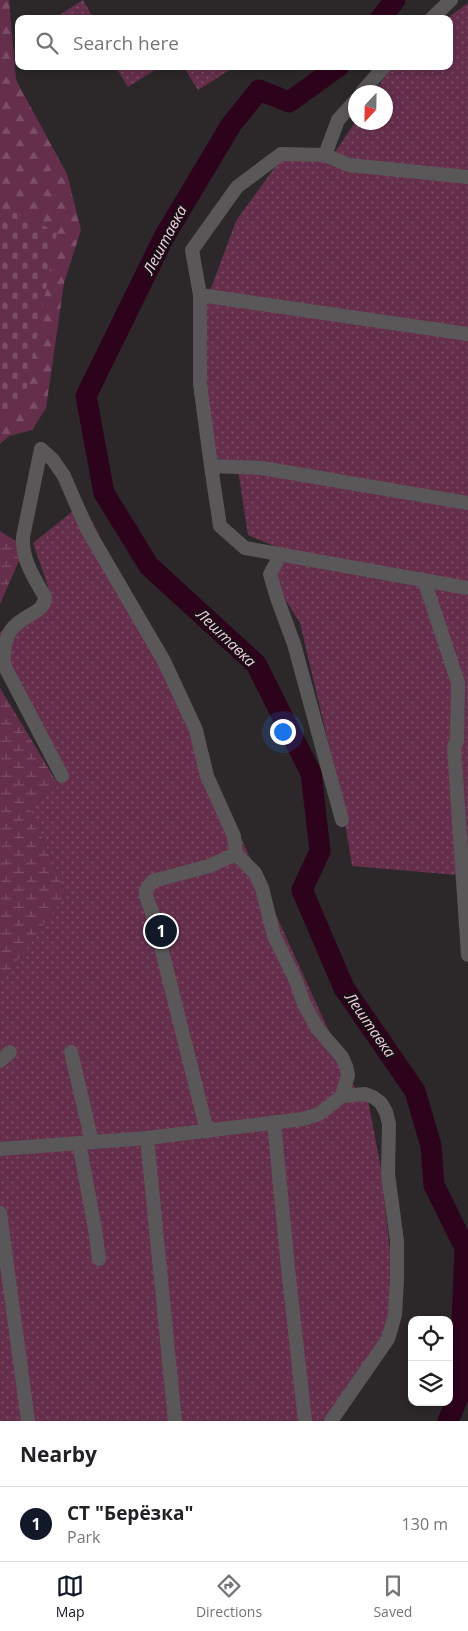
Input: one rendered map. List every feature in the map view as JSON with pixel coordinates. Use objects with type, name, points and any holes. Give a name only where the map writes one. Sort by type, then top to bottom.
[{"type":"street","points":[[435,15],[450,0]]},
{"type":"street","points":[[368,85],[381,70]]},
{"type":"street","points":[[325,155],[338,120],[348,109]]},
{"type":"street","points":[[468,177],[349,165],[325,155],[281,154],[237,187],[192,250],[200,295],[200,384],[220,526],[245,548],[468,588]]},
{"type":"street","points":[[200,295],[468,334]]},
{"type":"street","points":[[62,776],[0,654],[0,642],[10,624],[41,606],[45,601],[24,558],[23,548],[23,537],[41,449],[53,460],[64,476],[87,529],[164,661],[196,730],[207,776],[234,836],[236,854],[255,873],[262,888],[274,936],[296,981],[304,1004],[317,1028],[342,1057],[346,1066],[348,1075],[342,1096]]},
{"type":"street","points":[[211,466],[262,468],[468,503]]},
{"type":"street","points":[[281,554],[270,574],[276,598],[294,644],[342,820]]},
{"type":"street","points":[[424,580],[458,683],[463,742],[454,747],[468,955]]},
{"type":"street","points":[[207,1130],[146,890],[153,881],[209,866],[236,854]]},
{"type":"street","points":[[71,1052],[85,1142],[99,1259]]},
{"type":"street","points":[[0,1149],[147,1138],[303,1119],[319,1114],[342,1096],[365,1094],[381,1103],[389,1124],[388,1174],[396,1241],[397,1280],[395,1315],[388,1339],[331,1421]]},
{"type":"street","points":[[274,1122],[305,1421]]},
{"type":"street","points":[[147,1138],[175,1421]]},
{"type":"street","points":[[0,1213],[28,1421]]},
{"type":"green space","points":[[0,0],[9,0],[16,80],[67,174],[81,230],[64,283],[46,408],[32,430],[9,436],[0,444]]},
{"type":"green space","points":[[83,0],[92,15],[59,15]]},
{"type":"green space","points":[[468,3],[468,876],[352,866],[341,796],[300,623],[275,583],[276,547],[248,535],[238,470],[216,457],[203,375],[207,299],[236,221],[283,156],[336,151],[350,130],[393,130],[393,85],[380,85],[389,70],[453,70],[453,15]]},
{"type":"green space","points":[[117,70],[155,70],[128,87]]},
{"type":"green space","points":[[186,70],[230,70],[198,90]]},
{"type":"green space","points":[[0,206],[57,232],[24,402],[0,422]]},
{"type":"green space","points":[[83,503],[145,627],[357,1093],[368,1101],[381,1168],[398,1327],[327,1421],[0,1421],[0,980],[12,968],[66,894],[30,808],[58,784],[0,644],[0,632],[52,598],[33,543]]},
{"type":"green space","points":[[0,531],[25,547],[0,604]]},
{"type":"green space","points":[[0,688],[58,784],[30,808],[66,894],[12,968],[0,980]]},
{"type":"waterway","name":"Лештавка","points":[[383,15],[395,0]]},
{"type":"waterway","name":"Лештавка","points":[[333,70],[289,102],[259,90],[231,125],[164,237],[86,396],[104,493],[149,566],[256,664],[311,773],[320,851],[302,890],[344,988],[415,1091],[431,1146],[434,1185],[465,1248],[459,1395],[448,1421]]},
{"type":"place","name":"СТ \"Берёзка\"","points":[[161,931]]}]
